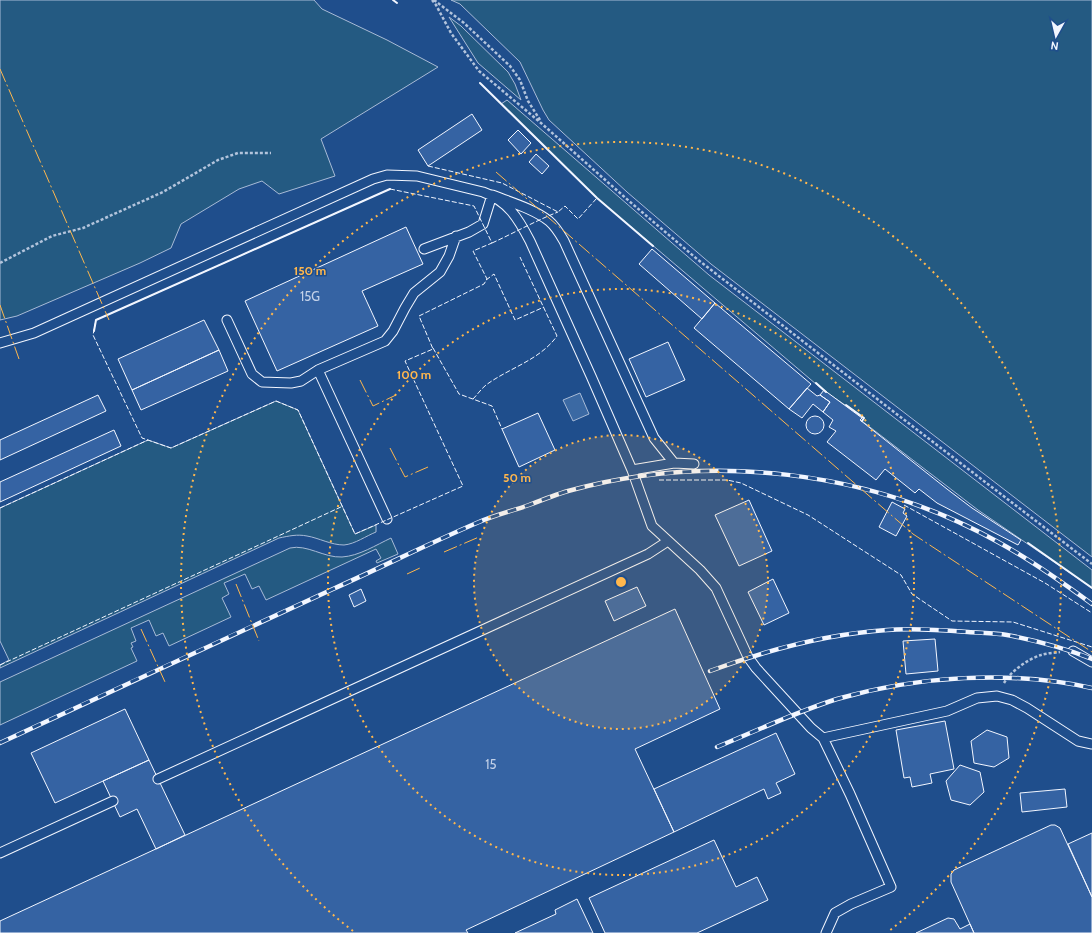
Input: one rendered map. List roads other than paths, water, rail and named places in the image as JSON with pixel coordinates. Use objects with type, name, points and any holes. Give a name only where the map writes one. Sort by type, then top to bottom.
[{"type":"lane","points":[[0,343],[34,333],[366,182],[387,175],[417,176],[492,195],[538,214],[549,221],[564,241],[654,438],[674,463]]},
{"type":"lane","points":[[424,249],[468,232],[482,224],[492,195]]},
{"type":"lane","points":[[492,195],[508,206],[518,219],[530,240],[632,470],[652,526],[700,570],[716,588],[748,657],[756,668],[811,728],[823,738],[850,794],[891,887],[851,904],[835,913],[826,933]]},
{"type":"lane","points":[[228,320],[252,374],[256,379],[262,382],[290,383],[301,381],[318,370],[385,342],[393,331],[404,308],[414,293],[440,272],[456,236]]},
{"type":"lane","points":[[318,370],[387,519]]},
{"type":"lane","points":[[632,470],[674,463],[694,464]]},
{"type":"lane","points":[[158,779],[648,554],[668,541]]},
{"type":"lane","points":[[1073,651],[1092,662]]},
{"type":"lane","points":[[823,738],[947,711],[977,698],[997,696],[1012,700],[1027,708],[1078,741],[1092,744]]},
{"type":"lane","points":[[0,853],[113,801]]},
{"type":"railway","points":[[0,743],[479,522],[568,491],[622,479],[677,472],[732,471],[788,475],[843,484],[896,498],[948,518],[998,542],[1022,556],[1092,604]]},
{"type":"railway","points":[[710,671],[753,656],[819,639],[864,632],[897,629],[938,630],[1007,635],[1050,645],[1092,659]]},
{"type":"railway","points":[[717,747],[822,704],[868,691],[899,685],[964,678],[997,678],[1061,682],[1092,688]]}]
